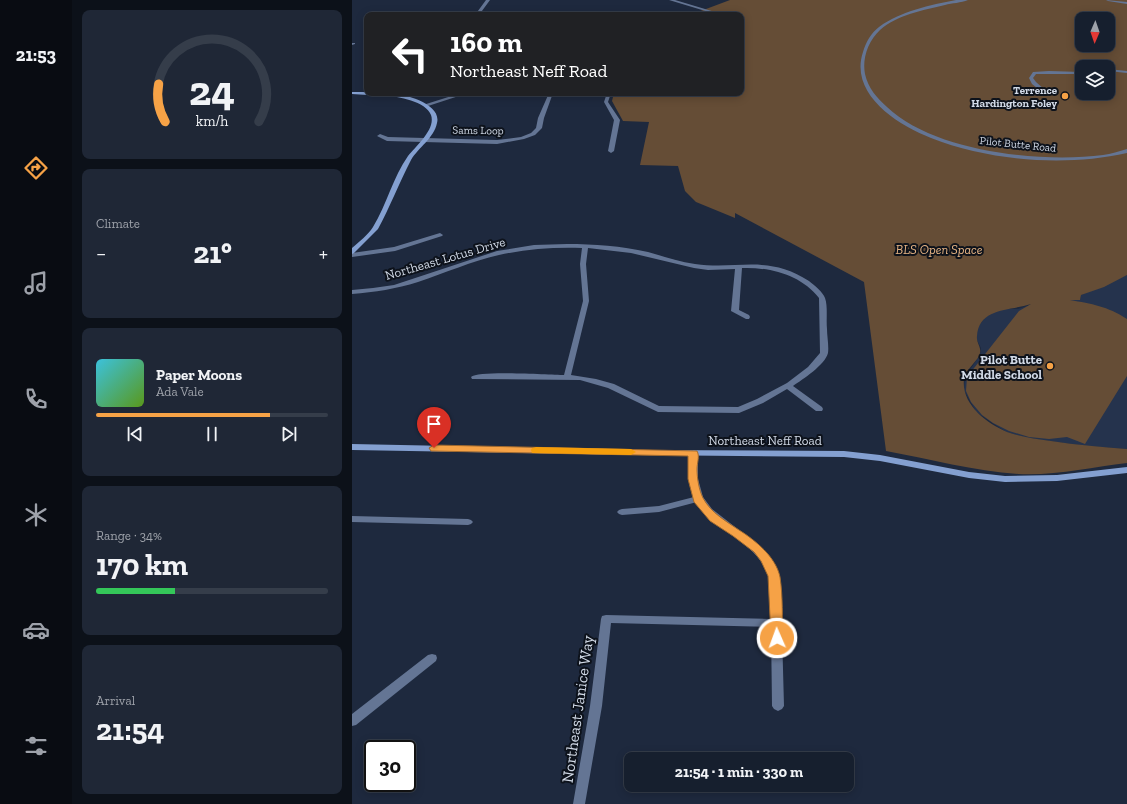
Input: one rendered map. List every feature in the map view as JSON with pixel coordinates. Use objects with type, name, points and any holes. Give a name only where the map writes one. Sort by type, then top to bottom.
[{"type":"main road","points":[[352,92],[364,92]]},
{"type":"main road","points":[[352,92],[364,93]]},
{"type":"main road","points":[[352,252],[368,238],[375,229],[409,159],[432,128],[435,121],[433,114],[426,105],[398,96]]},
{"type":"main road","name":"Northeast Neff Road","points":[[352,447],[694,453],[810,452],[885,458],[985,478],[1014,480],[1059,479],[1127,470]]},
{"type":"street","points":[[479,12],[488,0]]},
{"type":"street","points":[[671,0],[713,12]]},
{"type":"street","name":"Pilot Butte Road","points":[[966,0],[936,6],[896,20],[880,28],[871,37],[863,57],[864,77],[867,85],[882,105],[911,128],[953,144],[980,151],[1034,158],[1075,159],[1103,156],[1127,151]]},
{"type":"street","points":[[1108,0],[1127,3]]},
{"type":"street","points":[[1115,71],[1127,72]]},
{"type":"street","points":[[1043,90],[1034,83],[1032,78],[1035,73],[1049,72],[1075,74]]},
{"type":"street","points":[[426,105],[456,96]]},
{"type":"street","name":"Sams Loop","points":[[380,136],[387,139],[497,142],[522,138],[533,134],[539,128],[541,118],[550,96]]},
{"type":"street","points":[[608,96],[606,102],[617,120],[610,151]]},
{"type":"street","points":[[352,255],[371,254],[395,249],[440,235]]},
{"type":"street","points":[[567,377],[582,323],[586,301],[583,264],[585,246]]},
{"type":"street","name":"Northeast Lotus Drive","points":[[352,292],[374,291],[401,285],[493,254],[519,249],[585,246],[605,247],[636,252],[694,266],[767,266],[789,272],[811,285],[818,291],[822,298],[824,353],[821,360],[787,385],[751,407],[739,410],[658,409],[611,386],[596,381],[567,377],[475,377]]},
{"type":"street","points":[[739,266],[735,311],[746,317]]},
{"type":"street","points":[[787,385],[819,409]]},
{"type":"street","points":[[694,453],[692,467],[693,479],[698,499],[714,519],[758,549],[774,576],[777,623],[778,706]]},
{"type":"street","points":[[622,512],[659,509],[698,499]]},
{"type":"street","points":[[352,519],[468,522]]},
{"type":"street","name":"Northeast Janice Way","points":[[579,804],[596,706],[606,619],[777,623]]},
{"type":"street","points":[[352,721],[432,658]]},
{"type":"shaded area","name":"Pilot Butte Middle School","points":[[1127,275],[1127,449],[1086,446],[1027,438],[1006,432],[976,412],[964,390],[965,377],[980,355],[981,348],[976,338],[977,328],[986,316],[1000,309],[1018,309],[1052,299],[1080,300],[1081,295]]},
{"type":"green space","name":"BLS Open Space","points":[[730,0],[1127,0],[1127,275],[1104,287],[1081,295],[1080,300],[1070,300],[1106,308],[1127,319],[1127,376],[1085,444],[1067,437],[1049,439],[1029,437],[1009,431],[993,423],[982,415],[971,402],[966,391],[967,377],[1019,311],[1031,304],[997,312],[983,320],[979,327],[977,336],[980,353],[964,379],[964,388],[966,397],[976,412],[983,418],[1007,432],[1034,439],[1127,449],[1127,463],[1045,474],[1018,474],[968,468],[886,451],[864,282],[735,213],[735,218],[696,202],[685,191],[678,166],[640,165],[649,122],[623,121],[612,101],[613,96],[744,96],[744,12],[698,12]]},
{"type":"slow traffic","points":[[536,450],[631,452]]},
{"type":"place","name":"Terrence Hardington Foley","points":[[1065,96]]},
{"type":"place","name":"Pilot Butte Middle School","points":[[1050,366]]},
{"type":"route","points":[[434,448],[694,453],[692,467],[693,479],[698,499],[714,519],[758,549],[774,576],[777,638]]}]
